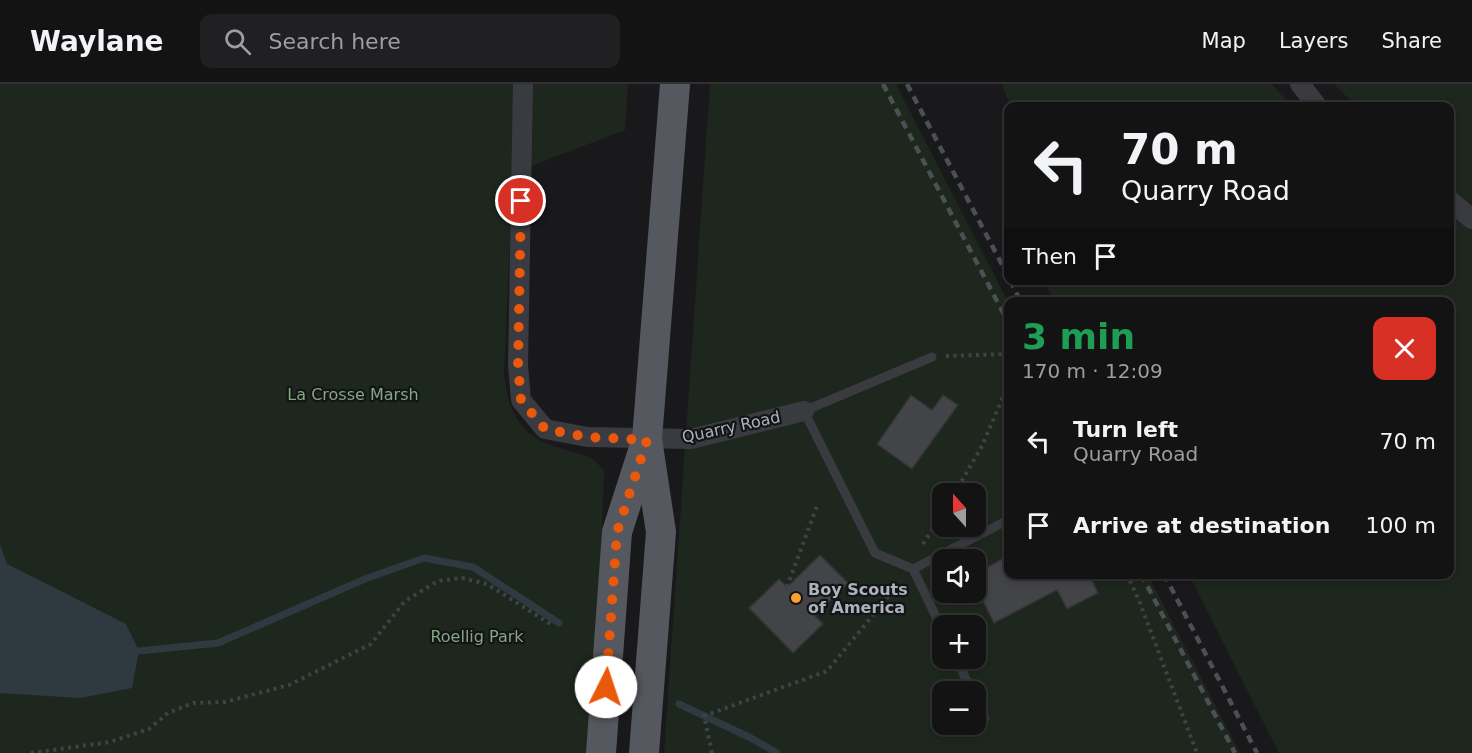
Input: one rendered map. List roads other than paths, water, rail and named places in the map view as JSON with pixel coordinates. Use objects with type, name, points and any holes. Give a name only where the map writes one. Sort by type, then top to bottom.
[{"type":"main road","points":[[644,753],[661,532],[647,440],[675,84]]},
{"type":"main road","points":[[601,753],[617,532],[647,440]]},
{"type":"street","name":"Quarry Road","points":[[523,84],[518,365],[521,400],[545,429],[587,437],[647,440],[691,439],[804,411]]},
{"type":"street","points":[[1300,84],[1314,102]]},
{"type":"street","points":[[1454,205],[1472,219]]},
{"type":"lane","points":[[932,357],[804,411],[875,553],[911,568],[934,615]]},
{"type":"lane","points":[[911,568],[1004,522]]},
{"type":"waterway","points":[[139,651],[218,643],[365,579],[424,558],[473,567],[559,623]]},
{"type":"waterway","points":[[679,704],[777,753]]},
{"type":"railway","points":[[883,84],[1004,314]]},
{"type":"railway","points":[[907,84],[1004,268]]},
{"type":"railway","points":[[1012,285],[1018,297]]},
{"type":"railway","points":[[1144,579],[1235,753]]},
{"type":"railway","points":[[1167,579],[1257,753]]},
{"type":"place","name":"Boy Scouts of America","points":[[796,598]]},
{"type":"park label","name":"La Crosse Marsh","points":[[353,394]]},
{"type":"park label","name":"Roellig Park","points":[[477,636]]}]
